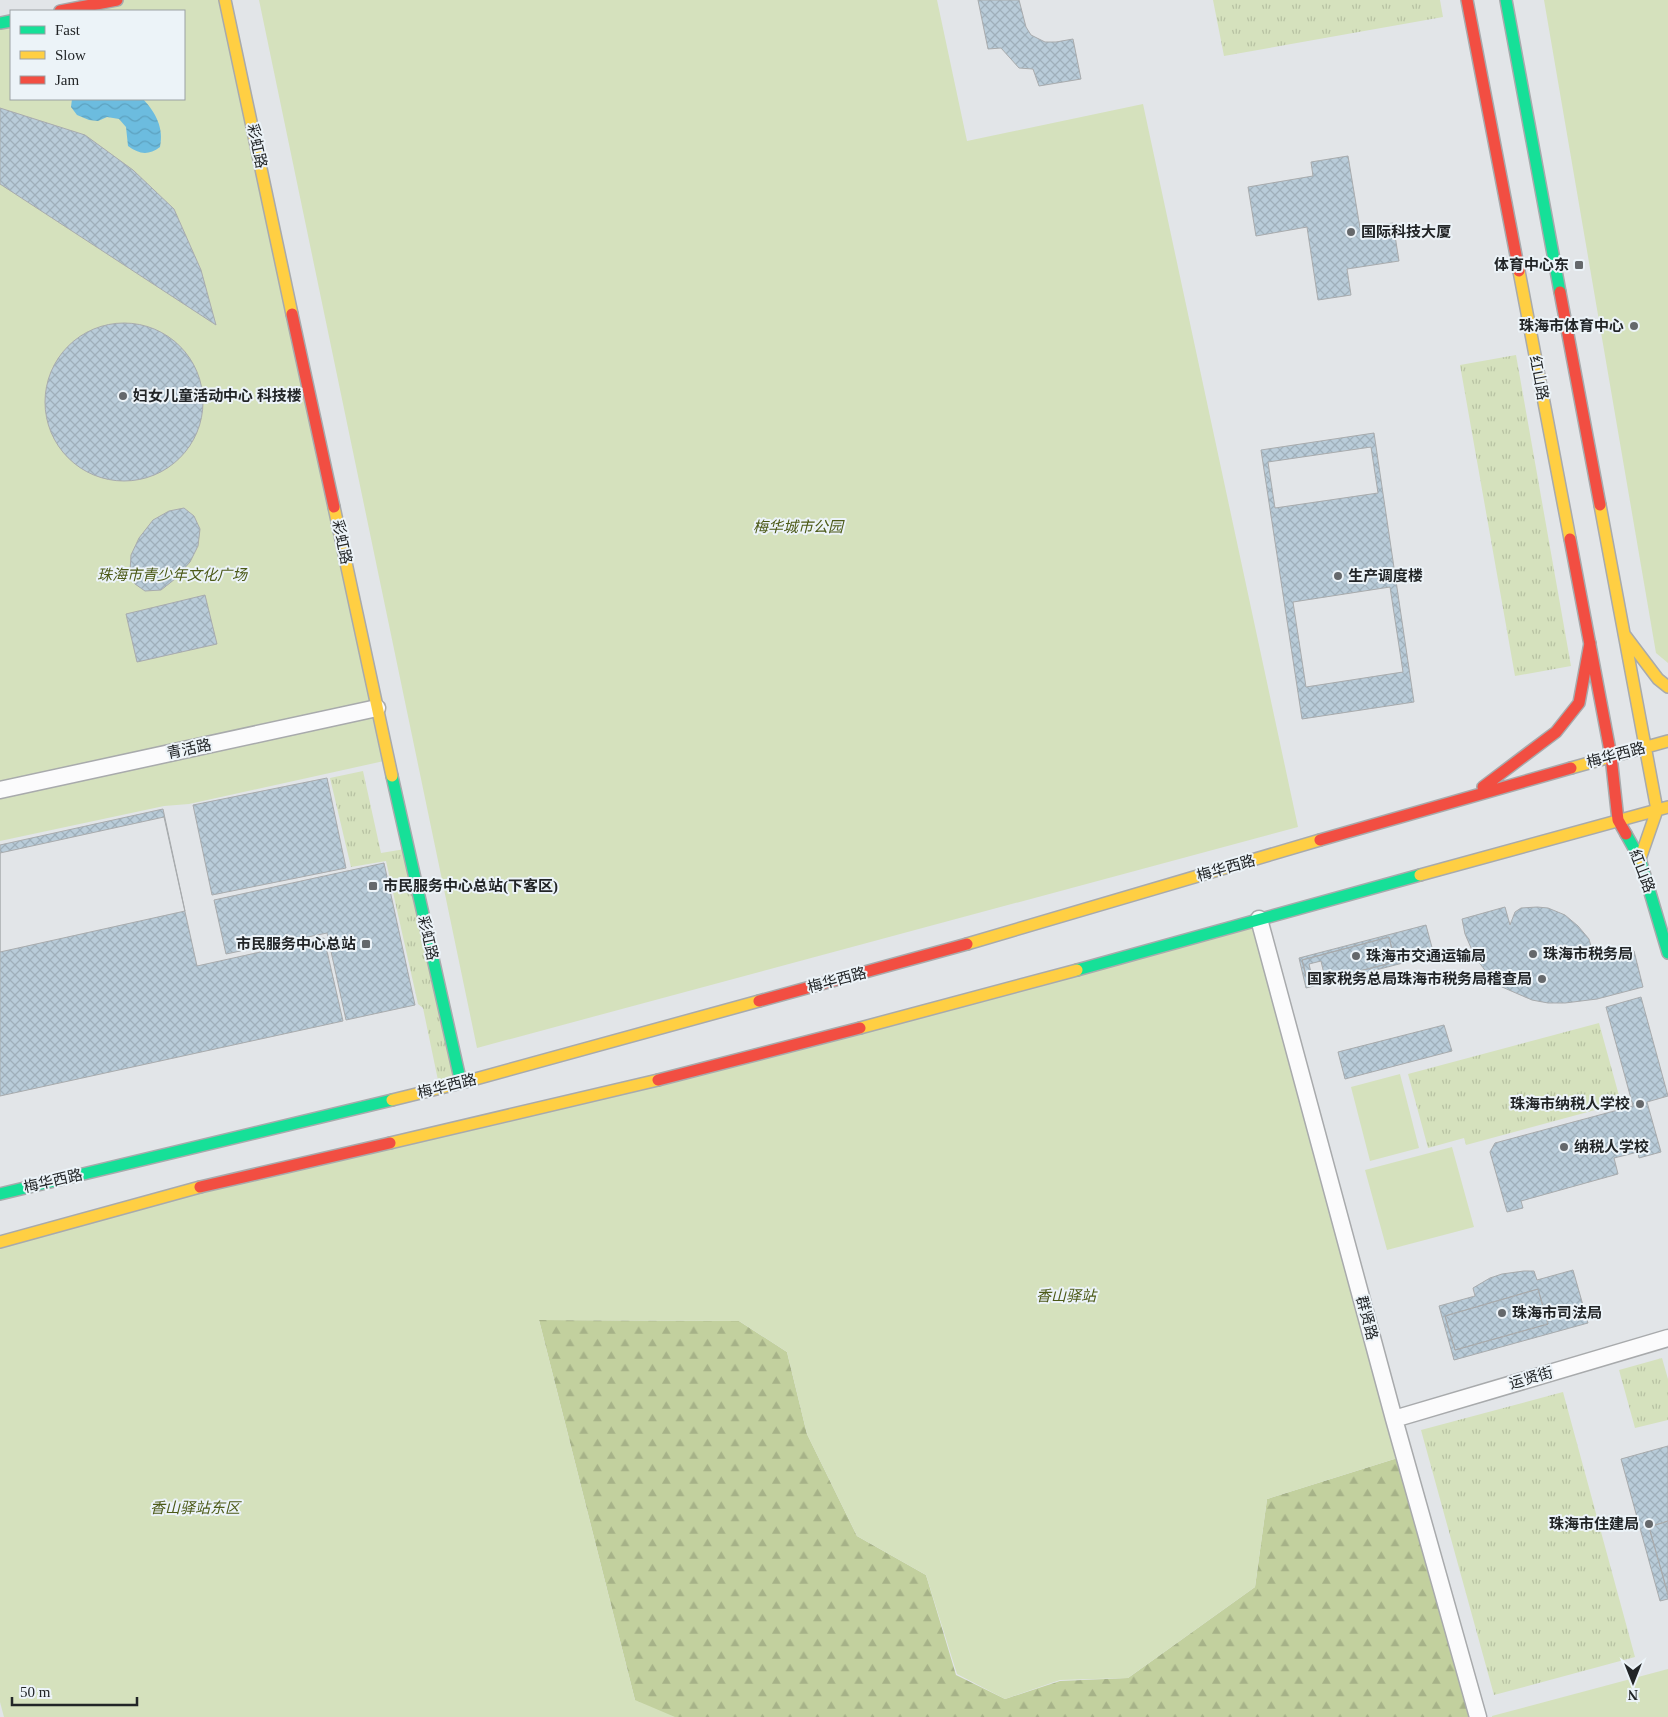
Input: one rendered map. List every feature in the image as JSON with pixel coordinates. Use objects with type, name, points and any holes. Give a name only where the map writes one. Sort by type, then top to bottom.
[{"type":"main road","points":[[65,10],[118,0]]},
{"type":"main road","name":"彩虹路","points":[[225,0],[377,708],[461,1083]]},
{"type":"main road","name":"红山路","points":[[1467,0],[1611,756],[1618,820]]},
{"type":"main road","points":[[1506,0],[1624,634],[1646,747],[1662,809],[1640,859]]},
{"type":"main road","points":[[1624,634],[1658,679],[1668,687]]},
{"type":"main road","points":[[1472,796],[1556,732],[1579,703],[1590,643]]},
{"type":"main road","name":"梅华西路","points":[[0,1194],[461,1083],[935,953],[1472,796],[1611,756],[1668,742]]},
{"type":"main road","points":[[0,1242],[207,1185],[691,1072],[963,1001],[1662,809]]},
{"type":"main road","name":"紅山路","points":[[1618,820],[1640,859],[1668,953]]},
{"type":"street","name":"青活路","points":[[0,790],[377,708]]},
{"type":"street","name":"群贤路","points":[[1259,919],[1394,1419],[1478,1717]]},
{"type":"street","name":"运贤街","points":[[1394,1419],[1668,1338]]},
{"type":"green space","name":"珠海市青少年文化广场","points":[[120,0],[225,0],[377,708],[0,790],[0,24],[10,21],[10,100],[185,100],[185,10],[68,10]]},
{"type":"green space","name":"梅华城市公园","points":[[259,0],[937,0],[967,141],[1143,104],[1298,827],[477,1048]]},
{"type":"green space","points":[[1213,0],[1440,0],[1443,17],[1224,56]]},
{"type":"green space","name":"珠海市体育中心","points":[[1544,0],[1668,0],[1668,663],[1656,653]]},
{"type":"green space","points":[[1516,355],[1571,666],[1515,676],[1460,365]]},
{"type":"green space","points":[[373,713],[384,761],[189,804],[164,806],[0,841],[0,794]]},
{"type":"green space","points":[[363,771],[381,853],[405,849],[457,1080],[439,1085],[423,1008],[418,1004],[386,861],[351,867],[330,778]]},
{"type":"green space","name":"香山驿站","points":[[1259,919],[1404,1456],[1267,1499],[1255,1587],[1128,1678],[1060,1680],[1005,1699],[957,1674],[926,1575],[857,1536],[807,1434],[787,1352],[739,1321],[539,1320],[635,1700],[675,1717],[4,1717],[0,1702],[0,1242]]},
{"type":"green space","points":[[1599,1023],[1621,1103],[1466,1145],[1464,1138],[1428,1148],[1408,1074]]},
{"type":"green space","points":[[1400,1074],[1419,1148],[1370,1161],[1351,1087]]},
{"type":"green space","points":[[1452,1147],[1474,1227],[1387,1250],[1365,1170]]},
{"type":"green space","points":[[539,1320],[739,1321],[787,1352],[807,1434],[857,1536],[926,1575],[956,1675],[1005,1699],[1060,1681],[1128,1678],[1255,1587],[1267,1499],[1404,1456],[1478,1717],[130,1717],[177,1704],[635,1700]]},
{"type":"green space","points":[[1662,1358],[1668,1379],[1668,1420],[1635,1428],[1619,1370]]},
{"type":"green space","points":[[1563,1392],[1635,1657],[1494,1695],[1421,1430]]},
{"type":"green space","points":[[1668,1669],[1668,1717],[1492,1717],[1492,1716]]},
{"type":"water","points":[[72,100],[144,100],[158,121],[161,133],[160,147],[148,153],[132,149],[128,146],[126,127],[119,119],[107,117],[98,121],[89,120],[77,115],[71,107]]},
{"type":"building","points":[[978,0],[1019,0],[1026,27],[1031,35],[1045,42],[1073,39],[1081,79],[1039,86],[1033,69],[1019,68],[1001,48],[988,49]]},
{"type":"building","points":[[0,108],[85,135],[133,170],[174,209],[201,270],[216,325],[0,184]]},
{"type":"building","name":"国际科技大厦","points":[[1348,156],[1360,228],[1393,223],[1399,261],[1347,269],[1351,295],[1318,300],[1307,227],[1256,236],[1248,187],[1313,176],[1311,162]]},
{"type":"building","name":"妇女儿童活动中心 科技楼","points":[[124,323],[154,329],[180,346],[197,372],[203,402],[197,432],[180,458],[154,475],[124,481],[94,475],[68,458],[51,432],[45,402],[51,372],[68,346],[94,329]]},
{"type":"building","name":"生产调度楼","points":[[1374,433],[1414,702],[1302,719],[1261,450]]},
{"type":"building","points":[[1371,447],[1378,493],[1275,508],[1268,462]]},
{"type":"building","points":[[184,508],[194,516],[200,529],[198,546],[190,562],[175,579],[161,590],[145,591],[135,584],[130,572],[131,555],[139,538],[153,520],[169,511]]},
{"type":"building","points":[[1390,587],[1403,672],[1306,687],[1293,602]]},
{"type":"building","points":[[205,595],[217,644],[137,662],[126,614]]},
{"type":"building","points":[[327,778],[346,868],[212,895],[193,805]]},
{"type":"building","points":[[163,809],[185,911],[0,952],[0,845]]},
{"type":"building","points":[[164,817],[197,966],[324,938],[343,1021],[0,1096],[0,853]]},
{"type":"building","name":"市民服务中心总站","points":[[384,863],[415,1005],[346,1020],[327,933],[226,954],[214,900]]},
{"type":"building","name":"珠海市税务局","points":[[1505,907],[1510,925],[1515,912],[1521,908],[1548,908],[1565,915],[1589,939],[1595,961],[1634,951],[1643,987],[1597,999],[1548,1003],[1532,1000],[1502,987],[1493,981],[1475,957],[1465,934],[1462,919]]},
{"type":"building","points":[[1426,925],[1434,955],[1306,988],[1299,958]],"holes":[[[1389,937],[1395,962],[1308,984],[1302,960]]]},
{"type":"building","points":[[1389,937],[1395,962],[1308,984],[1302,960]]},
{"type":"building","points":[[1321,961],[1324,974],[1312,977],[1309,964]]},
{"type":"building","name":"珠海市纳税人学校","points":[[1641,997],[1668,1096],[1647,1102],[1661,1152],[1639,1158],[1638,1152],[1614,1158],[1618,1174],[1521,1201],[1523,1208],[1507,1212],[1490,1152],[1495,1143],[1633,1106],[1606,1007]]},
{"type":"building","points":[[1444,1025],[1452,1051],[1345,1079],[1338,1052]]},
{"type":"building","name":"珠海市司法局","points":[[1573,1270],[1588,1323],[1454,1360],[1439,1306],[1475,1296],[1473,1288],[1490,1278],[1502,1274],[1534,1271],[1537,1280]],"holes":[[[1538,1289],[1548,1324],[1455,1350],[1445,1316]]]},
{"type":"building","points":[[1538,1289],[1548,1324],[1455,1350],[1445,1316]]},
{"type":"building","name":"珠海市住建局","points":[[1668,1446],[1668,1521],[1649,1527],[1668,1594],[1668,1599],[1660,1601],[1621,1459]]},
{"type":"building","points":[[1668,1521],[1668,1595],[1649,1527]]},
{"type":"traffic: fast","points":[[1506,0],[1560,292]]},
{"type":"traffic: fast","points":[[0,23],[10,21]]},
{"type":"traffic: fast","points":[[392,776],[461,1083]]},
{"type":"traffic: fast","points":[[1626,834],[1640,859],[1668,953]]},
{"type":"traffic: fast","points":[[1077,970],[1420,875]]},
{"type":"traffic: fast","points":[[0,1194],[392,1100]]},
{"type":"traffic: slow","points":[[225,0],[292,314]]},
{"type":"traffic: slow","points":[[1519,271],[1570,539]]},
{"type":"traffic: slow","points":[[1600,505],[1657,810],[1640,859]]},
{"type":"traffic: slow","points":[[334,507],[392,776]]},
{"type":"traffic: slow","points":[[1624,634],[1658,679],[1668,687]]},
{"type":"traffic: slow","points":[[1571,768],[1668,741]]},
{"type":"traffic: slow","points":[[1420,875],[1668,807]]},
{"type":"traffic: slow","points":[[967,944],[1320,840]]},
{"type":"traffic: slow","points":[[860,1028],[1077,970]]},
{"type":"traffic: slow","points":[[392,1100],[461,1083],[759,1001]]},
{"type":"traffic: slow","points":[[390,1143],[658,1080]]},
{"type":"traffic: slow","points":[[0,1242],[200,1187]]},
{"type":"traffic: jam","points":[[65,10],[117,0]]},
{"type":"traffic: jam","points":[[1467,0],[1519,271]]},
{"type":"traffic: jam","points":[[1560,292],[1600,505]]},
{"type":"traffic: jam","points":[[292,314],[334,507]]},
{"type":"traffic: jam","points":[[1570,539],[1611,756],[1618,820],[1626,834]]},
{"type":"traffic: jam","points":[[1483,787],[1556,732],[1579,703],[1590,643]]},
{"type":"traffic: jam","points":[[1320,840],[1571,768]]},
{"type":"traffic: jam","points":[[759,1001],[967,944]]},
{"type":"traffic: jam","points":[[658,1080],[860,1028]]},
{"type":"traffic: jam","points":[[200,1187],[390,1143]]},
{"type":"place","name":"国际科技大厦","points":[[1351,232]]},
{"type":"place","name":"体育中心东","points":[[1579,265]]},
{"type":"place","name":"珠海市体育中心","points":[[1634,326]]},
{"type":"place","name":"妇女儿童活动中心 科技楼","points":[[123,396]]},
{"type":"place","name":"生产调度楼","points":[[1338,576]]},
{"type":"place","name":"市民服务中心总站(下客区)","points":[[373,886]]},
{"type":"place","name":"市民服务中心总站","points":[[366,944]]},
{"type":"place","name":"珠海市税务局","points":[[1533,954]]},
{"type":"place","name":"珠海市交通运输局","points":[[1356,956]]},
{"type":"place","name":"国家税务总局珠海市税务局稽查局","points":[[1542,979]]},
{"type":"place","name":"珠海市纳税人学校","points":[[1640,1104]]},
{"type":"place","name":"纳税人学校","points":[[1564,1147]]},
{"type":"place","name":"珠海市司法局","points":[[1502,1313]]},
{"type":"place","name":"珠海市住建局","points":[[1649,1524]]},
{"type":"park label","name":"香山驿站东区","points":[[195,1508]]}]
